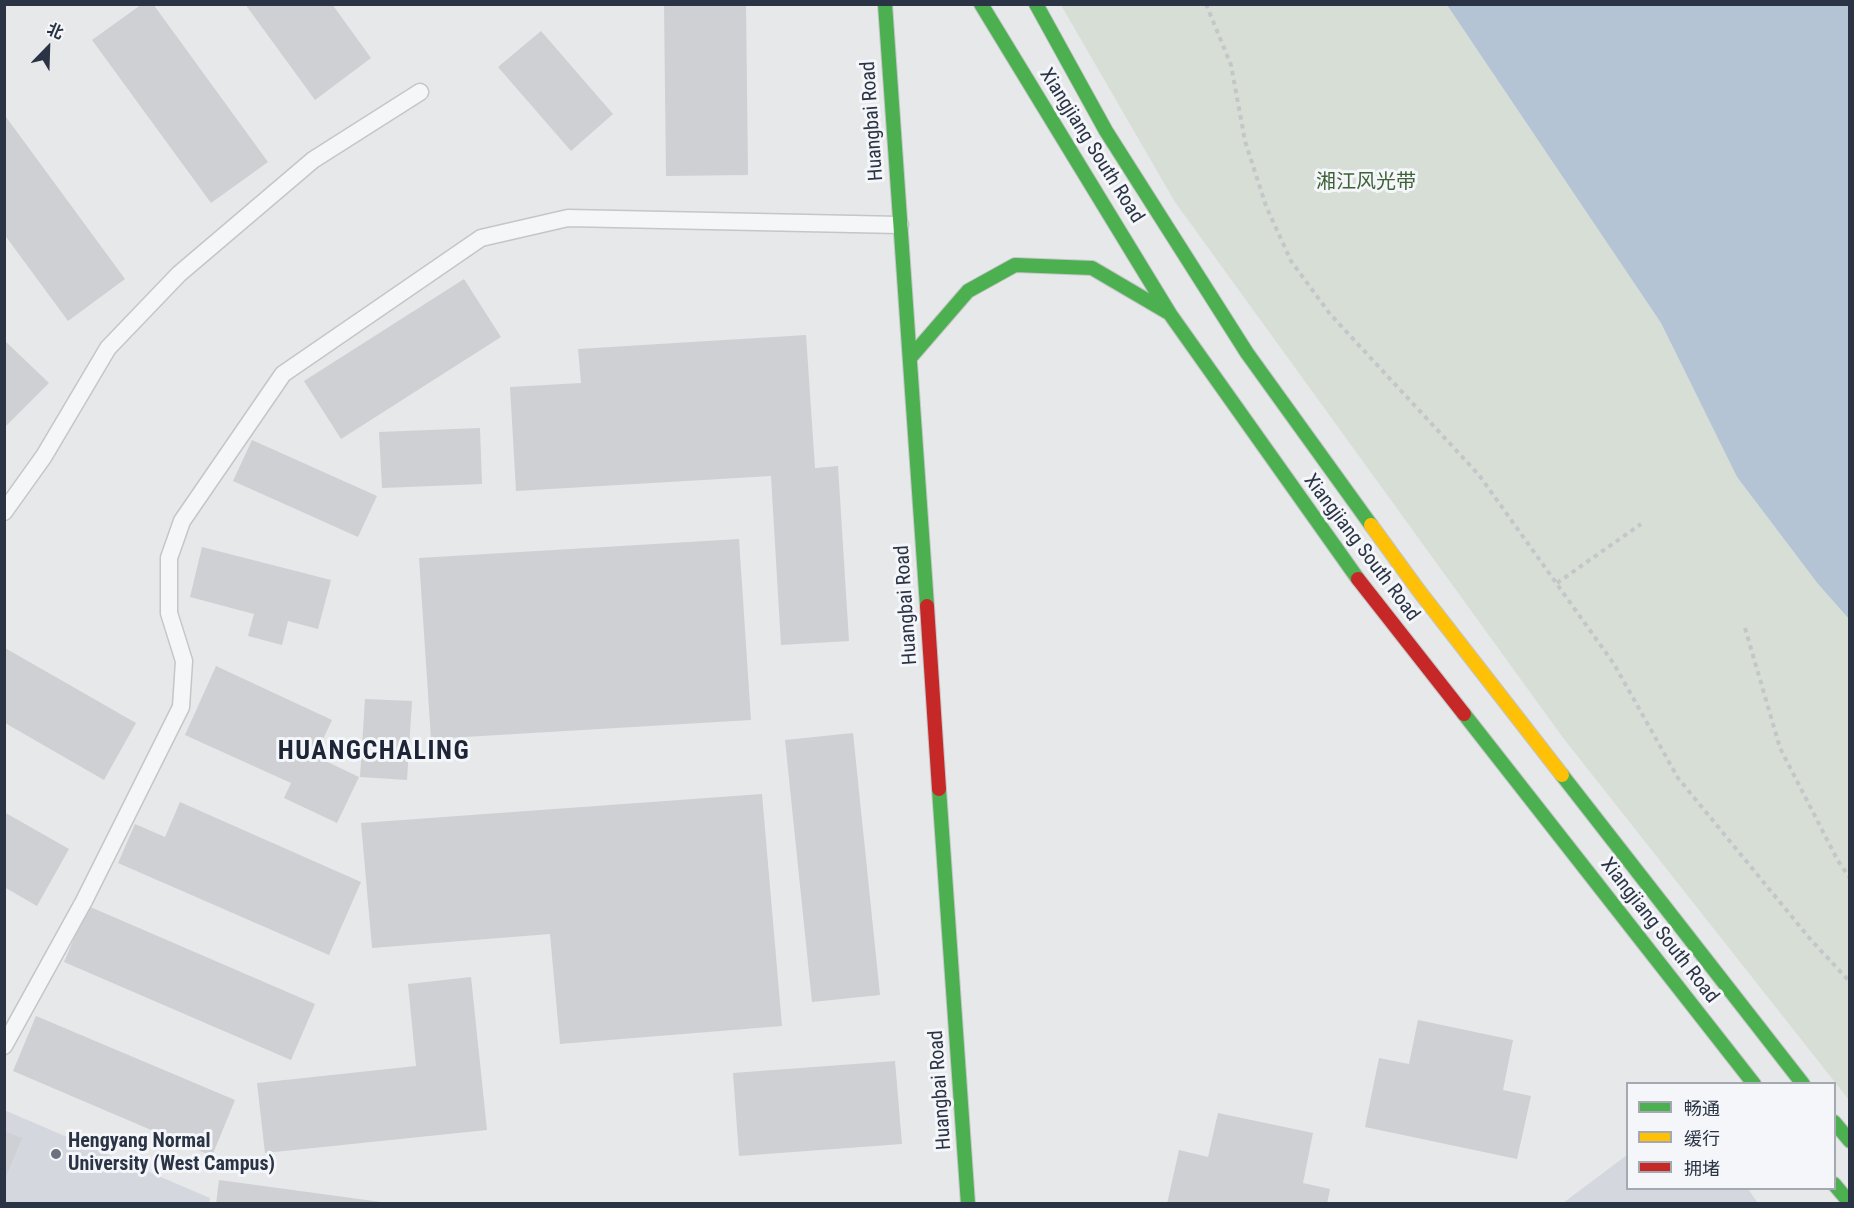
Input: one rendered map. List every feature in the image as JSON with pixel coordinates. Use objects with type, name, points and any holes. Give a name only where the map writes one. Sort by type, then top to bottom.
[{"type":"main road","name":"Huangbai Road","points":[[885,4],[968,1203]]},
{"type":"main road","name":"Xiangjiang South Road","points":[[981,4],[1170,314],[1345,562],[1753,1082]]},
{"type":"main road","name":"Xiangjiang South Road","points":[[1036,4],[1106,130],[1247,353],[1419,591],[1802,1082]]},
{"type":"main road","points":[[910,358],[968,291],[1015,265],[1092,267],[1170,314]]},
{"type":"main road","points":[[1836,1124],[1850,1141]]},
{"type":"main road","points":[[1836,1186],[1850,1203]]},
{"type":"lane","points":[[4,512],[44,456],[108,348],[179,274],[313,160],[420,92]]},
{"type":"lane","points":[[4,1046],[84,901],[181,707],[184,661],[169,613],[169,558],[182,521],[283,374],[481,238],[568,218],[900,225]]},
{"type":"path","points":[[1206,4],[1231,65],[1245,141],[1266,206],[1291,261],[1330,314],[1479,475],[1614,664],[1678,777],[1811,940],[1850,982]]},
{"type":"path","points":[[1557,583],[1641,524]]},
{"type":"path","points":[[1745,628],[1780,748],[1838,861],[1850,878]]},
{"type":"shaded area","name":"Hengyang Normal University (West Campus)","points":[[4,1110],[210,1198],[209,1203],[5,1203]]},
{"type":"shaded area","points":[[1626,1156],[1626,1190],[1749,1190],[1758,1203],[1563,1203]]},
{"type":"green space","name":"湘江风光带","points":[[1061,5],[1447,5],[1661,323],[1737,477],[1818,584],[1849,619],[1849,1100],[1564,739],[1175,202]]},
{"type":"water","points":[[1447,5],[1849,5],[1849,619],[1818,584],[1737,477],[1661,323]]},
{"type":"building","points":[[142,4],[153,4],[268,162],[211,203],[92,40]]},
{"type":"building","points":[[245,4],[332,4],[371,58],[315,100]]},
{"type":"building","points":[[664,4],[746,4],[748,175],[666,176]]},
{"type":"building","points":[[541,31],[613,114],[571,151],[498,67]]},
{"type":"building","points":[[6,117],[125,279],[68,321],[4,234]]},
{"type":"building","points":[[464,279],[501,337],[341,439],[304,381]]},
{"type":"building","points":[[806,335],[815,468],[838,466],[849,641],[781,645],[771,476],[516,491],[510,387],[581,383],[578,349]]},
{"type":"building","points":[[4,340],[49,383],[4,428]]},
{"type":"building","points":[[480,428],[482,484],[382,488],[379,432]]},
{"type":"building","points":[[252,440],[377,496],[358,537],[233,481]]},
{"type":"building","points":[[739,539],[751,720],[431,739],[419,558]]},
{"type":"building","points":[[202,547],[331,580],[318,629],[288,621],[282,645],[248,636],[254,614],[190,597]]},
{"type":"building","points":[[5,648],[136,723],[104,780],[5,723]]},
{"type":"building","points":[[216,666],[332,720],[315,756],[359,777],[337,823],[284,798],[291,783],[185,735]]},
{"type":"building","points":[[365,699],[412,701],[407,780],[360,777]]},
{"type":"building","points":[[853,733],[880,995],[812,1002],[785,740]]},
{"type":"building","points":[[762,794],[782,1026],[560,1044],[550,934],[372,948],[361,823]]},
{"type":"building","points":[[180,802],[361,882],[329,955],[118,863],[135,824],[165,837]]},
{"type":"building","points":[[4,812],[69,849],[37,906],[4,887]]},
{"type":"building","points":[[88,906],[315,1004],[291,1060],[64,962]]},
{"type":"building","points":[[471,977],[487,1130],[265,1153],[257,1083],[416,1066],[408,984]]},
{"type":"building","points":[[36,1016],[235,1100],[212,1156],[13,1071]]},
{"type":"building","points":[[1418,1020],[1513,1040],[1503,1090],[1531,1096],[1517,1159],[1365,1127],[1379,1058],[1409,1064]]},
{"type":"building","points":[[895,1061],[902,1144],[739,1156],[733,1073]]},
{"type":"building","points":[[1218,1113],[1313,1133],[1303,1183],[1330,1189],[1327,1204],[1167,1204],[1179,1150],[1208,1157]]},
{"type":"building","points":[[4,1131],[22,1138],[5,1179],[4,1179]]},
{"type":"building","points":[[219,1180],[381,1202],[381,1204],[216,1204]]},
{"type":"traffic: fast","points":[[885,4],[927,606]]},
{"type":"traffic: fast","points":[[981,4],[1170,314],[1358,579]]},
{"type":"traffic: fast","points":[[1036,4],[1106,131],[1247,353],[1371,525]]},
{"type":"traffic: fast","points":[[910,358],[968,291],[1015,265],[1092,268],[1167,312]]},
{"type":"traffic: fast","points":[[1464,714],[1752,1082]]},
{"type":"traffic: fast","points":[[1562,775],[1801,1082]]},
{"type":"traffic: fast","points":[[939,789],[968,1204]]},
{"type":"traffic: fast","points":[[1836,1124],[1850,1141]]},
{"type":"traffic: fast","points":[[1836,1186],[1850,1203]]},
{"type":"traffic: slow","points":[[1371,525],[1419,591],[1562,775]]},
{"type":"traffic: jam","points":[[1358,579],[1464,714]]},
{"type":"traffic: jam","points":[[927,606],[939,789]]},
{"type":"place","name":"Hengyang Normal University (West Campus)","points":[[56,1154]]},
{"type":"district","name":"HUANGCHALING","points":[[374,752]]}]
